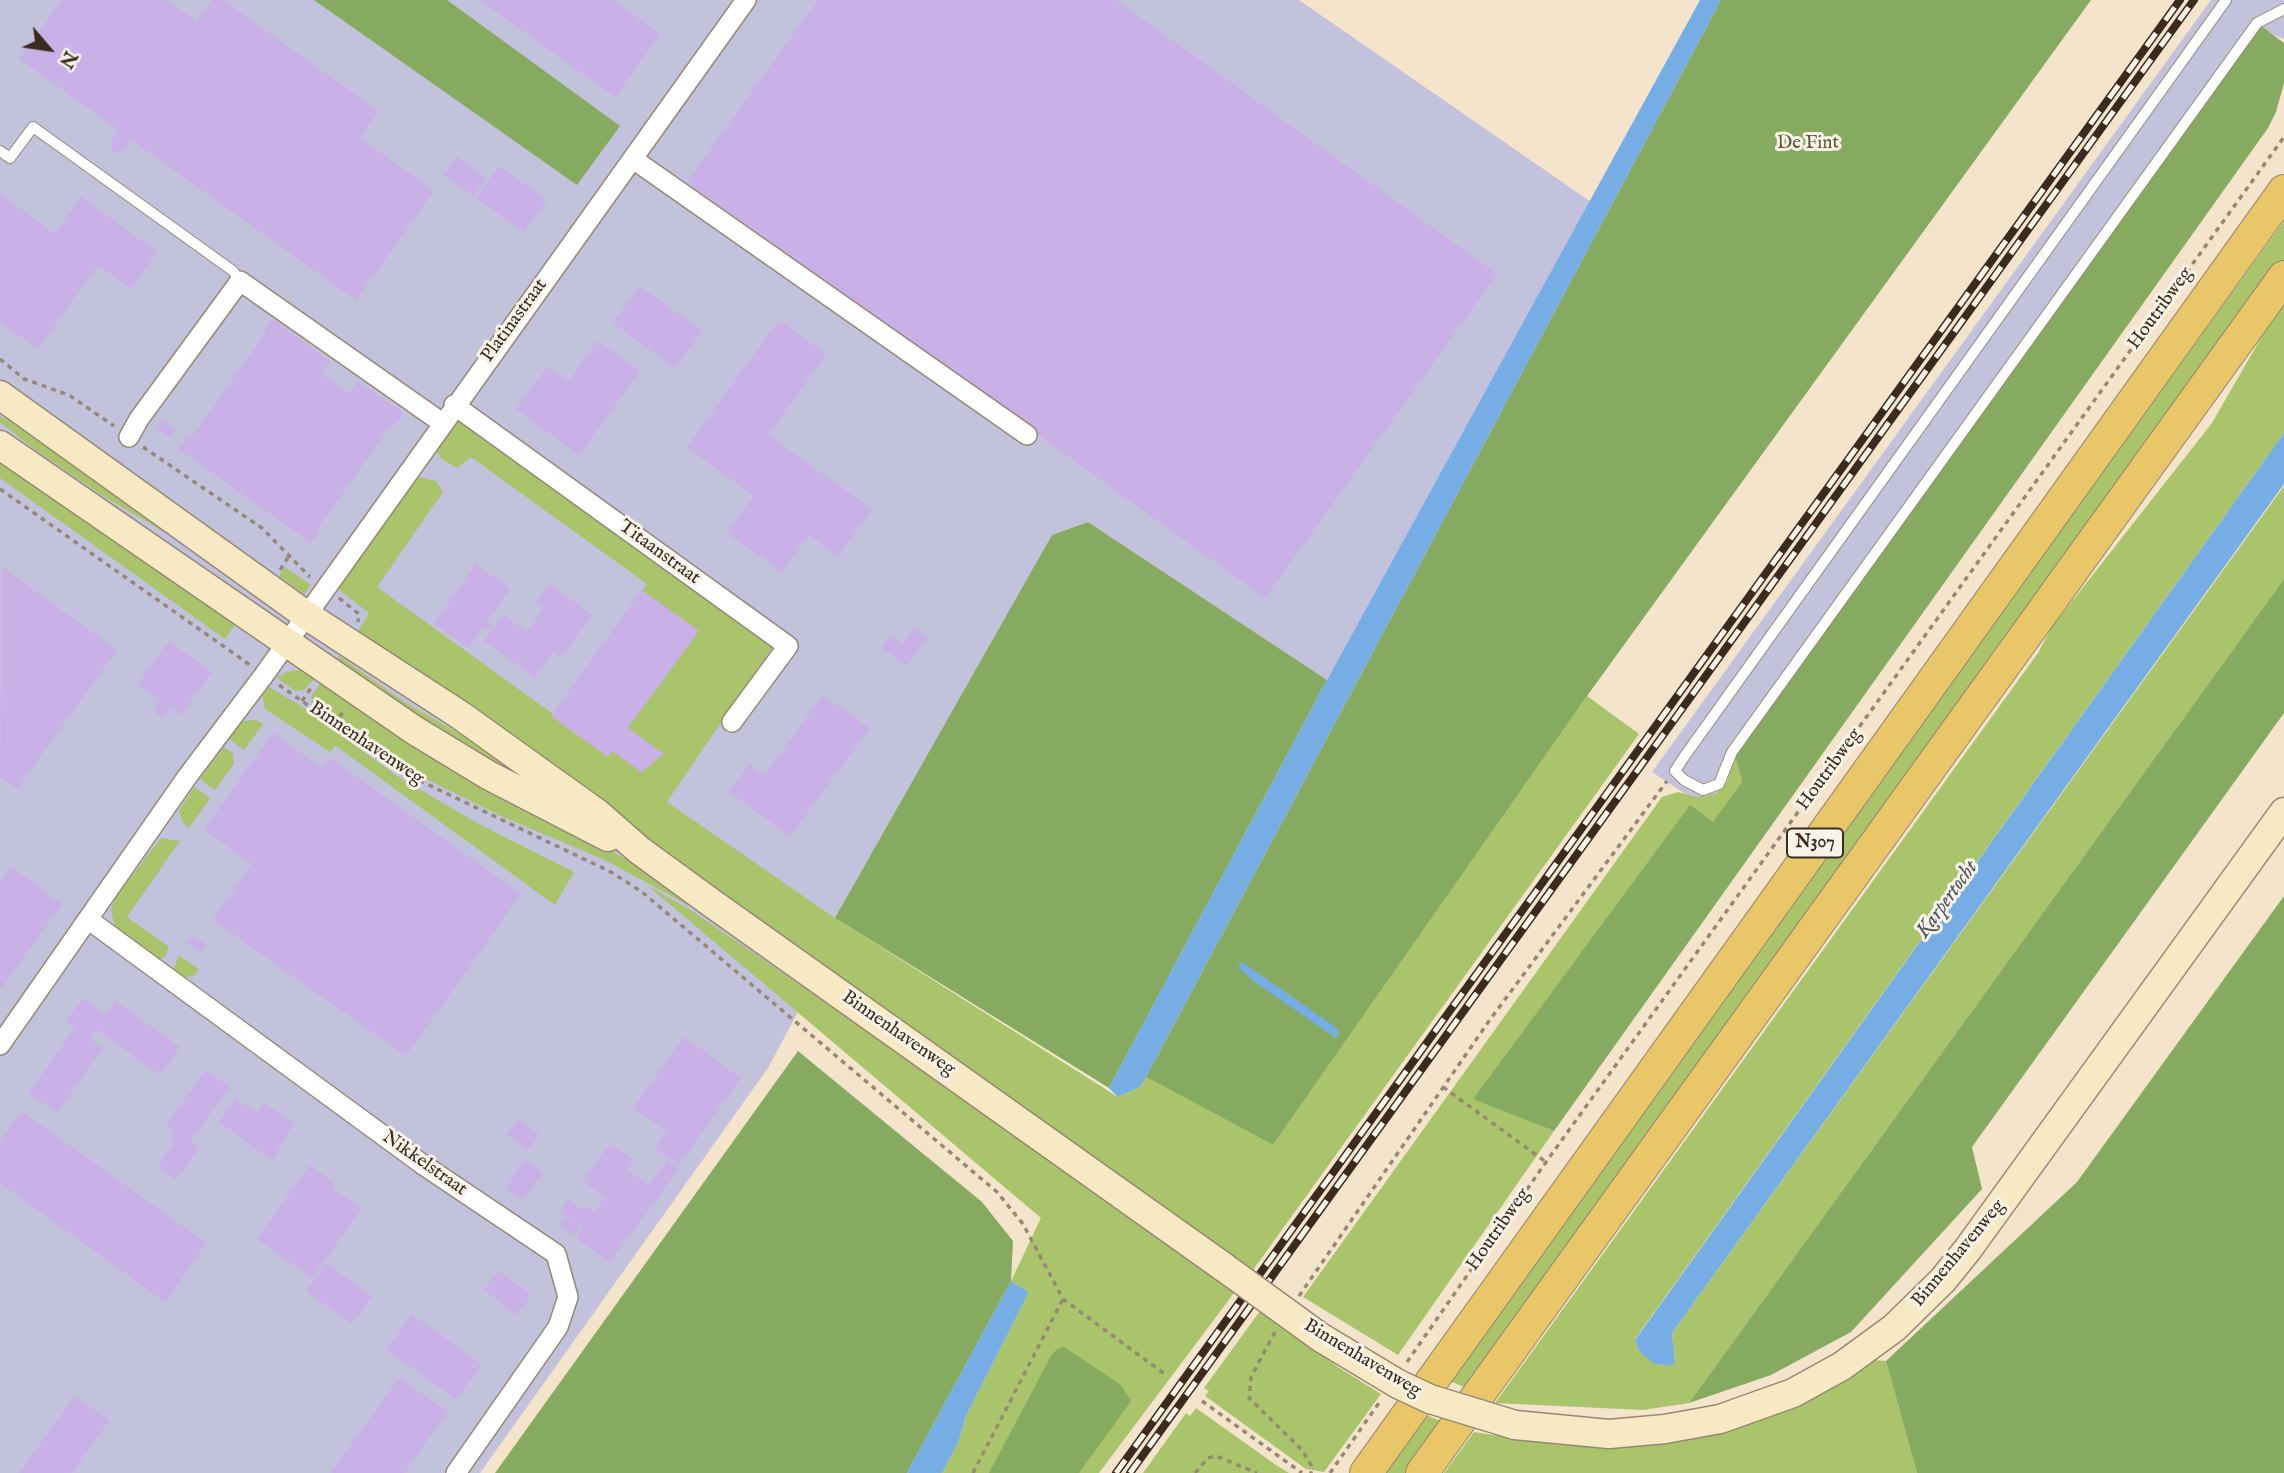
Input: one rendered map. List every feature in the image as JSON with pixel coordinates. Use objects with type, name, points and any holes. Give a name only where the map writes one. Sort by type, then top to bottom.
[{"type":"main road","name":"Houtribweg","points":[[1366,1473],[2279,202]]},
{"type":"main road","name":"N307","points":[[1422,1473],[2284,277]]},
{"type":"main road","name":"Binnenhavenweg","points":[[0,395],[306,615],[460,715],[598,814],[639,850],[1320,1337],[1398,1384],[1430,1399],[1515,1425],[1609,1434],[1665,1429],[1720,1419],[1793,1393],[1842,1366],[1894,1328],[1943,1280],[1968,1249],[2284,812]]},
{"type":"main road","name":"Binnenhavenweg","points":[[0,445],[286,643],[464,761],[588,829],[639,850]]},
{"type":"street","name":"Platinastraat","points":[[286,643],[441,422],[746,0]]},
{"type":"street","points":[[633,159],[1027,435]]},
{"type":"street","points":[[129,437],[139,419],[240,281],[441,422]]},
{"type":"street","name":"Titaanstraat","points":[[454,405],[788,646],[732,722]]},
{"type":"street","points":[[0,1045],[187,777],[286,643]]},
{"type":"street","name":"Nikkelstraat","points":[[89,920],[422,1164],[556,1254],[568,1297],[558,1327],[456,1473]]},
{"type":"lane","points":[[2226,0],[1675,771],[1684,780],[1703,790],[1719,784],[1732,752],[2248,34],[2264,18],[2284,9]]},
{"type":"lane","points":[[0,151],[10,158],[33,127],[233,271],[240,281]]},
{"type":"path","name":"Houtribweg","points":[[1400,1372],[1546,1162],[2284,137]]},
{"type":"path","points":[[0,359],[24,379],[69,394],[262,527],[289,556],[357,612],[358,622]]},
{"type":"path","name":"Binnenhavenweg","points":[[0,489],[406,774],[611,872],[642,892],[997,1192],[1029,1233],[1047,1274],[1063,1299],[1166,1375]]},
{"type":"path","points":[[277,574],[289,556]]},
{"type":"path","points":[[334,725],[349,704]]},
{"type":"path","points":[[1294,1303],[1444,1087],[1675,771]]},
{"type":"path","points":[[1444,1087],[1546,1162]]},
{"type":"path","points":[[973,1473],[1063,1299]]},
{"type":"path","points":[[1282,1322],[1251,1377],[1249,1398],[1302,1450],[1311,1465],[1311,1473]]},
{"type":"path","points":[[1330,1473],[1384,1395]]},
{"type":"path","points":[[1202,1401],[1302,1473]]},
{"type":"path","points":[[1195,1473],[1212,1456],[1257,1473]]},
{"type":"shaded area","points":[[0,0],[1299,0],[1591,202],[1327,680],[1088,522],[1052,535],[768,1068],[480,1473],[0,1473]]},
{"type":"shaded area","points":[[2211,0],[2284,0],[2284,39],[2260,29],[1707,808],[1652,772]]},
{"type":"green space","points":[[314,0],[447,0],[620,126],[577,185]]},
{"type":"green space","name":"De Fint","points":[[1721,0],[2091,0],[1587,696],[1273,1145],[1146,1077]]},
{"type":"green space","points":[[2260,25],[2284,43],[2284,83],[2276,112],[2268,128],[1554,1131],[1473,1099],[1690,805],[1713,822],[1742,782],[1735,754]]},
{"type":"green space","points":[[2284,221],[2284,262],[1469,1389],[1447,1380]]},
{"type":"green space","points":[[2284,298],[2284,433],[1635,1339],[1639,1351],[1675,1363],[1672,1333],[2284,486],[2284,579],[1689,1403],[1643,1410],[1495,1403],[2038,653],[2051,628],[2212,423]]},
{"type":"green space","points":[[0,416],[51,444],[189,547],[100,494],[33,448],[0,422]]},
{"type":"green space","points":[[459,418],[774,645],[667,802],[835,918],[1118,1097],[1140,1087],[1146,1077],[1273,1145],[1587,696],[1639,734],[1253,1270],[1234,1256],[1232,1259],[502,736],[354,638],[369,613],[338,589],[418,477],[436,481],[443,492],[377,587],[553,714],[647,584],[471,457],[457,468],[442,459],[436,451]]},
{"type":"green space","points":[[0,452],[238,620],[225,639],[0,478]]},
{"type":"green space","points":[[1088,522],[1327,680],[1109,1088],[835,918],[1052,535]]},
{"type":"green space","points":[[285,567],[311,585],[304,594],[279,576]]},
{"type":"green space","points":[[2284,579],[2284,713],[1972,1147],[1982,1189],[1851,1332],[1771,1375],[1689,1403]]},
{"type":"green space","points":[[339,656],[403,701],[536,778],[591,822],[332,666]]},
{"type":"green space","points":[[300,670],[315,678],[304,690],[295,691],[276,677]]},
{"type":"green space","points":[[321,682],[382,724],[633,863],[717,921],[605,860],[501,816],[416,774],[312,702],[311,697]]},
{"type":"green space","points":[[267,686],[300,705],[400,778],[481,825],[574,872],[555,905],[336,746],[330,752],[265,709],[262,694]]},
{"type":"green space","points":[[256,720],[263,724],[244,750],[229,739],[242,721]]},
{"type":"green space","points":[[224,747],[233,753],[234,764],[215,790],[200,779]]},
{"type":"green space","points":[[1735,754],[1742,782],[1713,823],[1690,806],[1474,1098],[1554,1131],[1398,1355],[1303,1297],[1662,797],[1678,792],[1696,797],[1716,794],[1728,780]]},
{"type":"green space","points":[[194,787],[210,798],[189,828],[183,823],[179,811]]},
{"type":"green space","points":[[161,838],[180,841],[127,917],[169,947],[165,957],[158,959],[115,928],[111,910],[115,898]]},
{"type":"green space","points":[[647,885],[692,911],[1063,1165],[1218,1277],[1217,1280],[1234,1293],[1099,1473],[942,1473],[958,1443],[966,1416],[1029,1292],[1011,1281],[1041,1218]]},
{"type":"green space","points":[[2284,896],[2284,1473],[1917,1473],[1886,1361],[2077,1182]]},
{"type":"green space","points":[[179,956],[199,969],[194,976],[183,978],[177,974],[174,968]]},
{"type":"green space","points":[[798,1051],[982,1202],[1013,1241],[1011,1281],[907,1473],[495,1473]]},
{"type":"green space","points":[[1260,1311],[1381,1394],[1324,1472],[1306,1469],[1205,1396],[1209,1391],[1204,1388]]},
{"type":"green space","points":[[1064,1347],[1121,1385],[1131,1401],[1079,1473],[989,1473],[1051,1356],[1057,1349]]},
{"type":"green space","points":[[1873,1360],[1886,1361],[1917,1473],[1444,1473],[1474,1432],[1561,1445],[1607,1444]]},
{"type":"green space","points":[[1196,1408],[1289,1473],[1143,1473],[1186,1413],[1190,1416]]},
{"type":"green space","points":[[1422,1413],[1445,1423],[1407,1473],[1379,1473]]},
{"type":"water","points":[[1700,0],[1721,0],[1146,1077],[1140,1087],[1118,1097],[1109,1088],[1327,680]]},
{"type":"water","points":[[2284,433],[2284,484],[1672,1333],[1675,1363],[1667,1366],[1653,1363],[1639,1351],[1635,1340]]},
{"type":"water","points":[[1242,962],[1337,1028],[1339,1033],[1336,1038],[1256,983],[1238,967]]},
{"type":"water","points":[[1011,1281],[1029,1292],[966,1416],[958,1443],[942,1473],[907,1473]]},
{"type":"building","points":[[62,0],[167,0],[196,21],[212,0],[223,0],[378,111],[360,138],[434,191],[356,300],[132,140],[122,152],[113,152],[110,143],[119,130],[19,59]]},
{"type":"building","points":[[480,0],[613,0],[660,34],[615,97]]},
{"type":"building","points":[[818,0],[1116,0],[1497,274],[1265,598],[687,182]]},
{"type":"building","points":[[457,157],[486,178],[474,196],[444,175]]},
{"type":"building","points":[[499,166],[547,200],[524,232],[476,198]]},
{"type":"building","points":[[0,194],[55,234],[81,197],[157,252],[131,289],[98,265],[38,349],[0,322]]},
{"type":"building","points":[[640,286],[702,331],[675,368],[613,323]]},
{"type":"building","points":[[272,319],[330,361],[321,374],[349,394],[358,381],[404,413],[394,426],[392,424],[318,528],[320,530],[311,543],[179,449],[188,436],[191,438],[265,334],[263,332]]},
{"type":"building","points":[[779,320],[826,354],[768,435],[872,509],[838,556],[809,535],[782,572],[727,533],[754,496],[687,447]]},
{"type":"building","points":[[597,341],[640,371],[579,455],[516,409],[547,367],[568,382]]},
{"type":"building","points":[[162,420],[175,429],[170,437],[156,427]]},
{"type":"building","points":[[476,564],[510,589],[487,622],[494,627],[503,614],[527,632],[544,608],[536,603],[549,584],[592,615],[561,658],[553,652],[535,677],[484,641],[490,631],[483,626],[468,648],[434,624]]},
{"type":"building","points":[[2,567],[117,650],[17,789],[0,777]]},
{"type":"building","points":[[642,590],[699,631],[628,728],[664,754],[641,772],[612,751],[608,757],[551,716]]},
{"type":"building","points":[[914,628],[927,637],[907,666],[882,648],[891,636],[903,644]]},
{"type":"building","points":[[169,641],[212,672],[181,715],[171,707],[163,718],[153,710],[160,700],[138,684]]},
{"type":"building","points":[[823,695],[870,728],[790,836],[729,792],[749,764],[765,775]]},
{"type":"building","points":[[273,733],[322,768],[330,758],[521,894],[406,1056],[213,920],[252,864],[204,830]]},
{"type":"building","points":[[11,867],[62,904],[0,990],[0,882]]},
{"type":"building","points":[[193,936],[207,945],[201,953],[187,943]]},
{"type":"building","points":[[83,998],[106,1015],[115,1001],[180,1047],[160,1075],[96,1029],[89,1038],[103,1048],[57,1113],[29,1093],[75,1028],[66,1022]]},
{"type":"building","points":[[684,1037],[741,1078],[679,1165],[655,1148],[667,1132],[633,1108]]},
{"type":"building","points":[[206,1070],[230,1087],[190,1142],[199,1148],[176,1180],[158,1167],[173,1145],[174,1130],[166,1125]]},
{"type":"building","points":[[236,1099],[257,1113],[264,1103],[294,1124],[272,1160],[219,1122]]},
{"type":"building","points":[[21,1111],[206,1243],[165,1302],[0,1183],[0,1141]]},
{"type":"building","points":[[519,1119],[539,1134],[528,1150],[507,1135]]},
{"type":"building","points":[[610,1144],[634,1160],[627,1170],[649,1186],[668,1160],[679,1169],[610,1262],[576,1238],[582,1229],[559,1212],[568,1199],[582,1209],[587,1207],[595,1212],[605,1197],[583,1181]]},
{"type":"building","points":[[526,1160],[543,1173],[523,1200],[506,1188]]},
{"type":"building","points":[[310,1165],[333,1182],[334,1189],[361,1209],[312,1278],[257,1239]]},
{"type":"building","points":[[565,1218],[579,1228],[573,1236],[559,1226]]},
{"type":"building","points":[[326,1263],[372,1296],[352,1324],[306,1291]]},
{"type":"building","points":[[498,1271],[531,1295],[517,1315],[484,1290]]},
{"type":"building","points":[[412,1314],[482,1365],[456,1399],[387,1350]]},
{"type":"building","points":[[399,1378],[448,1412],[404,1473],[331,1473]]},
{"type":"building","points":[[75,1396],[109,1421],[71,1473],[19,1473]]},
{"type":"railway","points":[[1116,1473],[2180,0]]},
{"type":"railway","points":[[1130,1473],[2194,0]]},
{"type":"water label","name":"Karpertocht","points":[[1948,900]]}]
